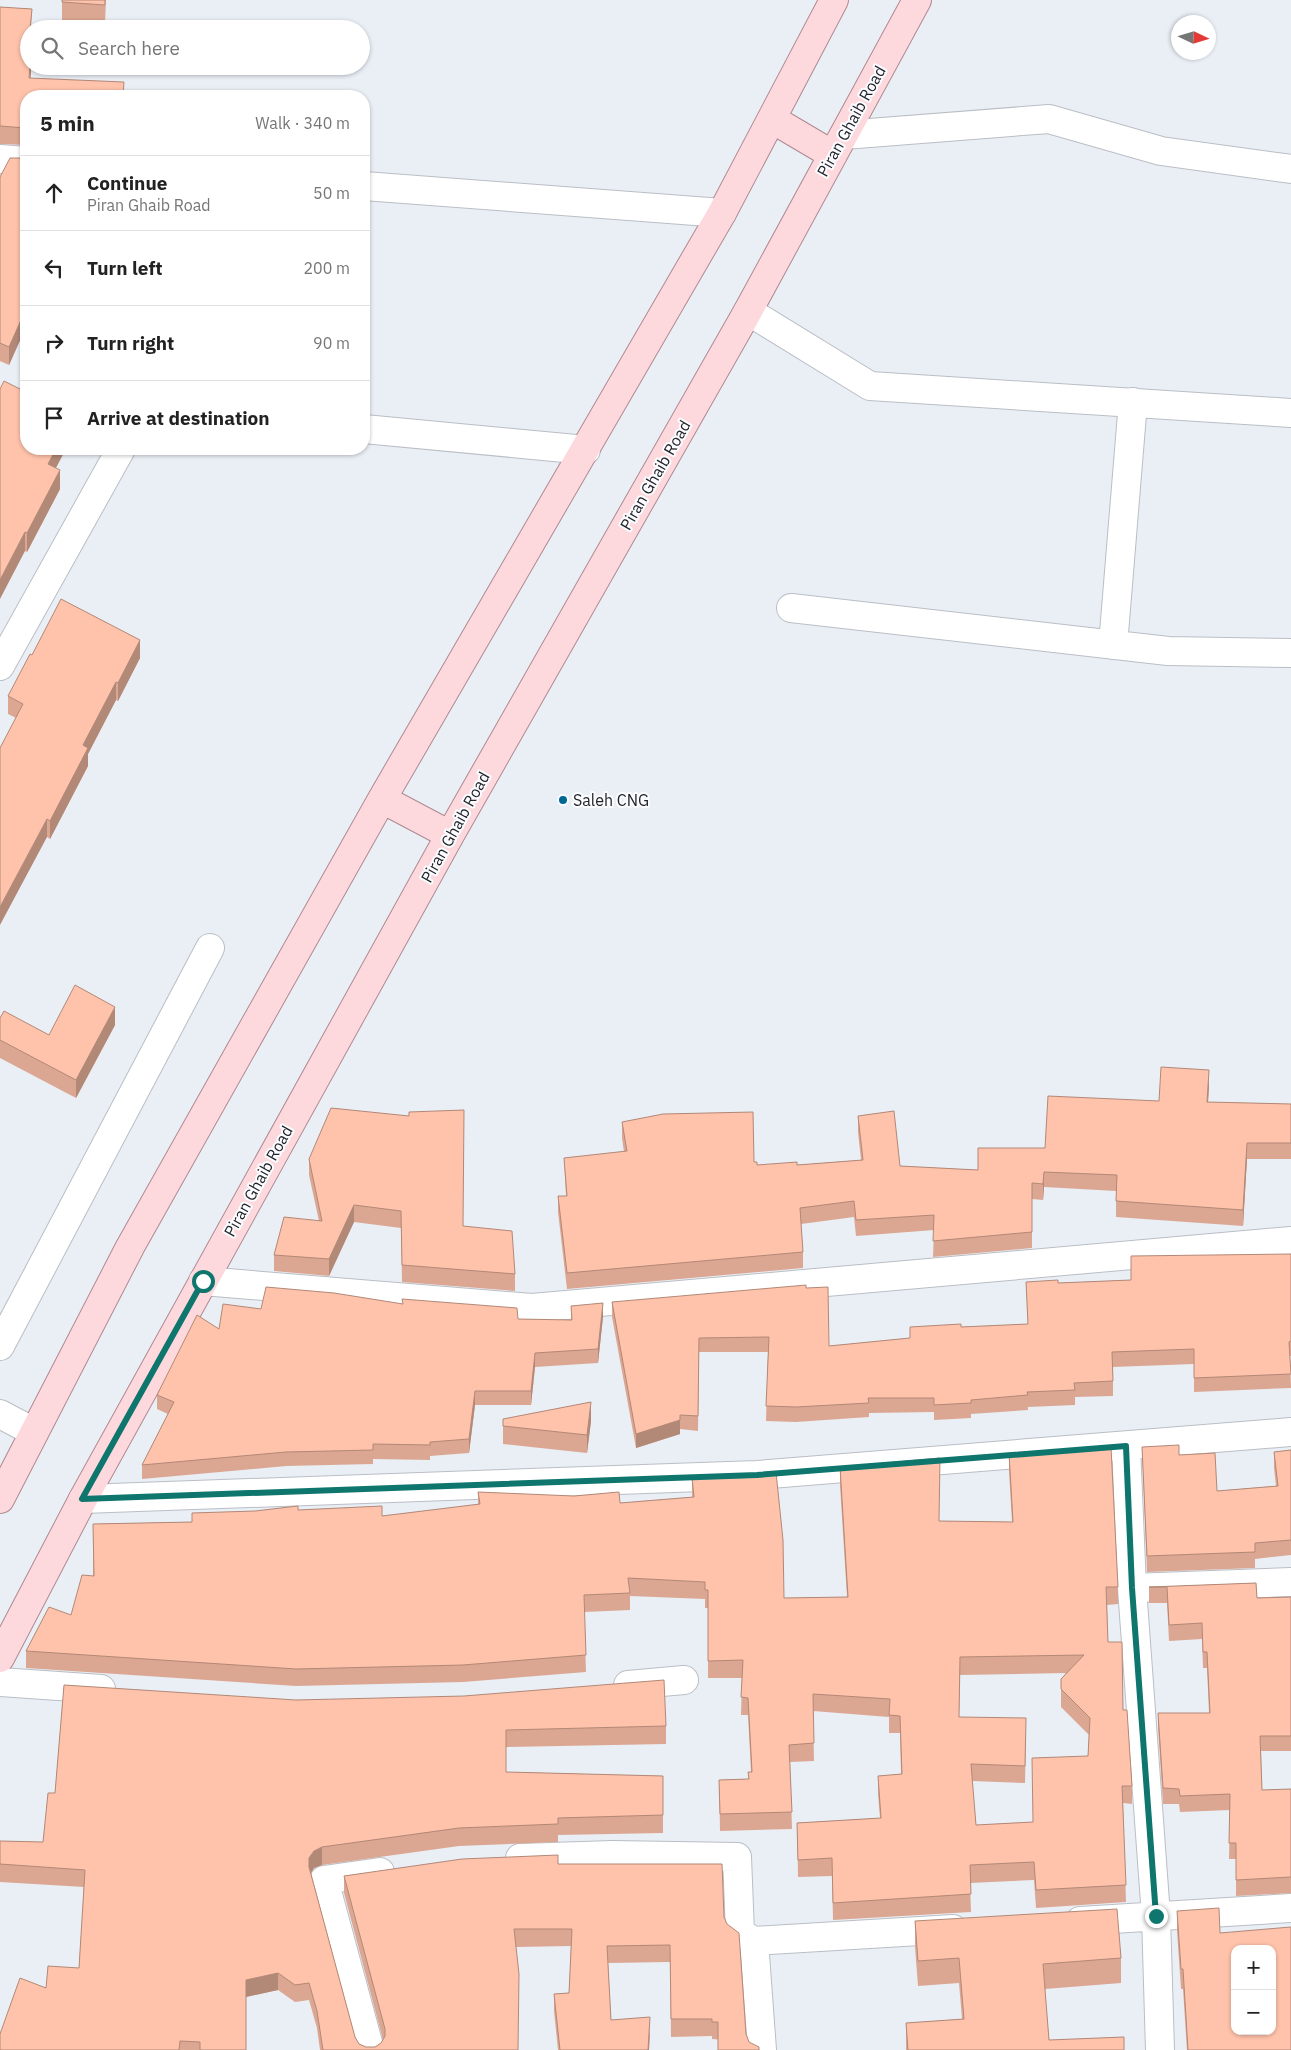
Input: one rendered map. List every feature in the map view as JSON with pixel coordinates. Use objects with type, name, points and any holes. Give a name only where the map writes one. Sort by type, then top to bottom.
[{"type":"main road","points":[[0,1499],[130,1247],[382,799],[722,213],[834,0]]},
{"type":"main road","name":"Piran Ghaib Road","points":[[4,1643],[450,836],[748,311],[917,0]]},
{"type":"main road","points":[[772,119],[838,145]]},
{"type":"main road","points":[[382,799],[450,836]]},
{"type":"street","points":[[838,145],[1049,119],[1161,151],[1291,169]]},
{"type":"street","points":[[370,186],[722,213]]},
{"type":"street","points":[[748,311],[870,386],[1291,413]]},
{"type":"street","points":[[1113,645],[1133,402]]},
{"type":"street","points":[[370,430],[586,450]]},
{"type":"street","points":[[0,666],[118,455]]},
{"type":"street","points":[[791,608],[1168,650],[1291,653]]},
{"type":"street","points":[[0,1346],[210,948]]},
{"type":"street","points":[[203,1281],[532,1308],[1291,1241]]},
{"type":"street","points":[[0,1414],[34,1432]]},
{"type":"street","points":[[82,1499],[757,1475],[1291,1432]]},
{"type":"street","points":[[1126,1446],[1132,1588],[1156,1916],[1160,2050]]},
{"type":"street","points":[[1132,1588],[1291,1582]]},
{"type":"street","points":[[607,1686],[684,1680]]},
{"type":"street","points":[[0,1682],[128,1691]]},
{"type":"street","points":[[499,1859],[613,1855],[738,1857],[740,1933],[754,1941],[980,1927]]},
{"type":"street","points":[[370,2050],[324,1880],[402,1869]]},
{"type":"street","points":[[1058,1922],[1291,1908]]},
{"type":"street","points":[[754,1941],[762,2050]]},
{"type":"building","points":[[62,0],[105,0],[105,5],[62,2]]},
{"type":"building","points":[[0,7],[32,9],[31,20],[20,20],[20,75],[29,75],[29,78],[124,82],[123,90],[20,90],[20,128],[0,126]]},
{"type":"building","points":[[10,158],[20,158],[20,322],[9,347],[0,343],[0,177]]},
{"type":"building","points":[[4,381],[20,389],[20,455],[53,455],[48,464],[60,470],[0,580],[0,389]]},
{"type":"building","points":[[61,599],[140,640],[83,745],[88,748],[50,821],[47,819],[0,907],[0,748],[23,704],[8,696]]},
{"type":"building","points":[[75,985],[115,1007],[76,1080],[0,1040],[0,1018],[4,1011],[49,1035]]},
{"type":"building","points":[[1161,1067],[1209,1070],[1207,1102],[1291,1104],[1291,1143],[1247,1143],[1243,1210],[1116,1201],[1117,1175],[1044,1172],[1043,1184],[1032,1183],[1032,1232],[933,1241],[934,1215],[856,1220],[854,1201],[800,1208],[803,1252],[567,1273],[558,1196],[567,1196],[564,1158],[627,1151],[622,1122],[663,1114],[753,1112],[754,1162],[757,1162],[757,1165],[797,1162],[797,1165],[863,1160],[858,1116],[894,1111],[900,1166],[978,1170],[978,1148],[1045,1148],[1048,1096],[1159,1101]]},
{"type":"building","points":[[331,1108],[409,1116],[409,1112],[464,1110],[463,1226],[512,1231],[515,1274],[402,1265],[401,1211],[354,1205],[329,1259],[274,1255],[284,1217],[322,1221],[309,1159]]},
{"type":"building","points":[[1291,1254],[1291,1341],[1289,1342],[1291,1374],[1194,1378],[1194,1349],[1112,1352],[1113,1381],[1074,1383],[1075,1390],[1027,1392],[1028,1395],[971,1400],[971,1403],[934,1405],[934,1398],[868,1398],[869,1403],[796,1407],[766,1406],[769,1337],[699,1338],[698,1416],[680,1415],[680,1420],[636,1434],[612,1302],[806,1285],[806,1288],[828,1287],[829,1346],[910,1338],[910,1327],[961,1324],[961,1327],[1028,1324],[1026,1282],[1058,1280],[1058,1283],[1131,1280],[1131,1256]]},
{"type":"building","points":[[266,1287],[334,1293],[403,1304],[402,1299],[517,1308],[518,1319],[572,1320],[571,1306],[603,1303],[598,1349],[535,1353],[531,1391],[475,1391],[469,1439],[430,1442],[430,1445],[373,1444],[373,1450],[286,1452],[142,1465],[174,1402],[157,1395],[197,1315],[219,1329],[223,1304],[261,1309]]},
{"type":"building","points":[[591,1402],[587,1435],[503,1426],[503,1419]]},
{"type":"building","points":[[1179,1445],[1179,1455],[1215,1453],[1217,1491],[1278,1486],[1274,1452],[1291,1450],[1291,1540],[1255,1543],[1255,1552],[1147,1556],[1142,1447]]},
{"type":"building","points":[[1111,1447],[1118,1587],[1106,1587],[1108,1642],[1122,1642],[1123,1710],[1127,1710],[1132,1786],[1122,1786],[1126,1885],[1036,1890],[1034,1862],[970,1865],[971,1894],[833,1903],[832,1858],[798,1860],[797,1823],[881,1818],[878,1776],[902,1774],[900,1716],[889,1715],[890,1699],[813,1694],[814,1743],[789,1745],[792,1812],[720,1814],[719,1780],[749,1779],[748,1772],[752,1772],[748,1698],[741,1697],[743,1660],[708,1661],[708,1590],[705,1590],[705,1582],[628,1578],[630,1593],[584,1595],[586,1655],[463,1665],[296,1669],[26,1651],[49,1607],[71,1615],[82,1575],[94,1576],[93,1524],[192,1522],[192,1513],[255,1511],[298,1506],[298,1510],[382,1506],[382,1516],[480,1504],[478,1492],[574,1496],[619,1492],[620,1503],[694,1497],[692,1478],[776,1472],[783,1540],[784,1598],[848,1597],[840,1467],[940,1458],[939,1521],[1013,1522],[1009,1453]],"holes":[[[1084,1655],[1061,1679],[1061,1689],[1090,1718],[1088,1756],[1032,1758],[1033,1822],[976,1825],[971,1764],[1025,1766],[1026,1718],[959,1717],[960,1657]]]},
{"type":"building","points":[[1256,1583],[1257,1598],[1291,1597],[1291,1736],[1260,1736],[1262,1790],[1291,1789],[1291,1877],[1236,1880],[1236,1843],[1229,1843],[1230,1794],[1180,1796],[1179,1789],[1163,1788],[1158,1713],[1210,1713],[1207,1652],[1203,1652],[1202,1623],[1169,1625],[1167,1587],[1149,1587]]},
{"type":"building","points":[[664,1680],[666,1726],[506,1730],[506,1772],[663,1776],[663,1815],[558,1818],[558,1824],[459,1828],[322,1847],[314,1851],[309,1858],[309,1867],[355,2037],[359,2044],[366,2047],[375,2047],[381,2043],[385,2036],[385,2029],[344,1876],[462,1859],[558,1855],[558,1864],[722,1864],[724,1917],[727,1924],[739,1933],[746,2034],[749,2042],[759,2047],[759,2050],[718,2050],[718,2022],[712,2022],[712,2019],[671,2019],[670,1945],[607,1946],[611,2020],[650,2017],[648,2050],[560,2050],[554,1994],[569,1993],[572,1929],[514,1929],[519,1974],[518,2050],[323,2050],[317,2011],[309,1983],[295,1985],[278,1973],[246,1980],[246,2050],[200,2050],[200,2042],[180,2041],[179,2050],[0,2050],[0,2034],[20,1978],[46,1988],[48,1966],[79,1968],[85,1870],[0,1864],[0,1841],[43,1842],[48,1793],[55,1793],[64,1685],[296,1700],[464,1696]]},
{"type":"building","points":[[1219,1908],[1220,1933],[1291,1927],[1291,2050],[1188,2050],[1183,1969],[1181,1969],[1177,1911]]},
{"type":"building","points":[[1117,1909],[1121,1958],[1043,1964],[1049,2040],[1124,2037],[1124,2050],[908,2050],[906,2023],[964,2019],[959,1958],[918,1961],[915,1921]]},
{"type":"place","name":"Saleh CNG","points":[[563,800]]},
{"type":"route","points":[[203,1281],[82,1499],[757,1475],[1126,1446],[1132,1588],[1156,1916]]}]
